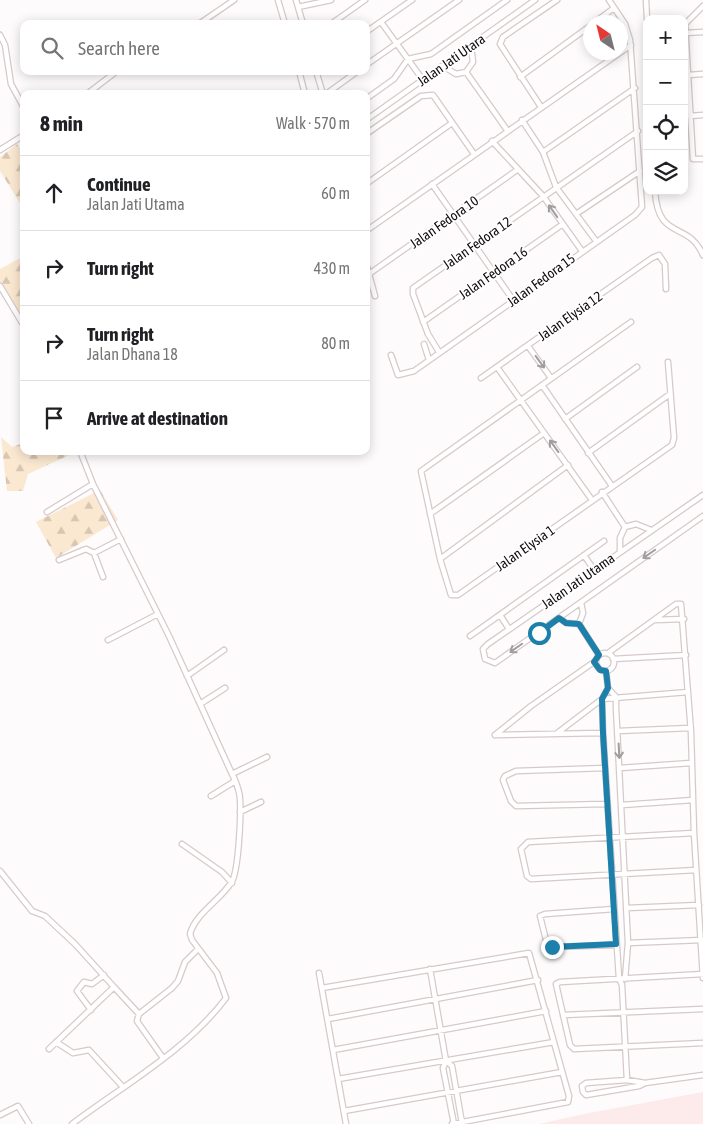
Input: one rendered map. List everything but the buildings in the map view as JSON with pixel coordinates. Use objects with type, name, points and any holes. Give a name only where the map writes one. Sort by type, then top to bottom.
[{"type":"street","points":[[205,20],[234,0]]},
{"type":"street","points":[[278,0],[284,20]]},
{"type":"street","points":[[296,0],[302,20]]},
{"type":"street","points":[[298,6],[331,0]]},
{"type":"street","points":[[337,20],[365,0]]},
{"type":"street","points":[[370,29],[412,0]]},
{"type":"street","points":[[370,62],[459,0]]},
{"type":"street","points":[[370,96],[394,80],[408,59],[431,54],[507,0]]},
{"type":"street","name":"Jalan Jati Utara","points":[[370,117],[535,0]]},
{"type":"street","points":[[541,107],[502,51],[500,44],[501,40],[557,0]]},
{"type":"street","points":[[576,214],[640,170],[631,45],[628,30],[609,0]]},
{"type":"street","points":[[647,15],[648,1]]},
{"type":"street","points":[[688,19],[703,6]]},
{"type":"street","points":[[604,15],[614,8]]},
{"type":"street","points":[[381,22],[423,80]]},
{"type":"street","points":[[520,77],[583,31]]},
{"type":"street","points":[[688,33],[703,32]]},
{"type":"street","points":[[0,35],[7,52],[11,84],[20,101]]},
{"type":"street","points":[[370,228],[507,130],[631,45]]},
{"type":"street","points":[[443,66],[456,74],[466,72],[473,62],[471,46]]},
{"type":"street","points":[[466,72],[507,130]]},
{"type":"street","points":[[703,74],[688,76],[693,159],[703,159]]},
{"type":"street","points":[[92,90],[112,75]]},
{"type":"street","points":[[300,75],[304,90]]},
{"type":"street","points":[[317,75],[323,90]]},
{"type":"street","points":[[330,90],[352,75]]},
{"type":"street","points":[[543,152],[635,88]]},
{"type":"street","points":[[370,131],[425,94],[433,95],[474,154]]},
{"type":"street","points":[[690,116],[703,115]]},
{"type":"street","points":[[522,120],[543,152],[556,187],[596,241]]},
{"type":"street","points":[[370,181],[452,124]]},
{"type":"street","name":"Jalan Fedora 12","points":[[423,322],[412,291],[475,243],[638,131]]},
{"type":"street","points":[[0,150],[20,138]]},
{"type":"street","points":[[492,141],[543,196],[582,251]]},
{"type":"street","name":"Jalan Fedora 10","points":[[370,274],[518,170]]},
{"type":"street","name":"Jalan Fedora 15","points":[[390,355],[398,375],[414,370],[635,215],[642,207],[640,170]]},
{"type":"street","points":[[432,184],[514,300]]},
{"type":"street","points":[[655,195],[657,213],[672,228],[691,238],[703,254]]},
{"type":"street","name":"Jalan Fedora 16","points":[[423,322],[563,224]]},
{"type":"street","name":"Jalan Elysia 12","points":[[481,378],[659,255],[665,264],[666,289]]},
{"type":"street","points":[[370,274],[375,296]]},
{"type":"street","points":[[0,286],[20,319]]},
{"type":"street","points":[[423,322],[439,352]]},
{"type":"street","points":[[568,465],[440,559],[421,471],[631,322]]},
{"type":"street","points":[[424,344],[429,360]]},
{"type":"street","points":[[528,346],[552,378]]},
{"type":"street","points":[[588,453],[670,394],[668,362]]},
{"type":"street","points":[[497,367],[592,500]]},
{"type":"street","points":[[565,419],[637,367]]},
{"type":"street","points":[[542,385],[612,486]]},
{"type":"street","name":"Jalan Elysia 1","points":[[440,559],[449,592],[451,595],[458,595],[672,444],[674,438],[670,394]]},
{"type":"street","points":[[430,514],[544,433]]},
{"type":"street","points":[[72,1124],[163,1058],[202,1025],[226,998],[220,979],[198,949],[190,934],[193,926],[232,883],[237,869],[240,812],[232,774],[158,614],[93,484],[82,455]]},
{"type":"street","points":[[47,512],[93,484]]},
{"type":"street","points":[[602,492],[625,527]]},
{"type":"street","name":"Jalan Jati Utama","points":[[702,495],[510,629],[484,649],[485,659],[490,663],[495,663],[703,516]]},
{"type":"street","points":[[625,527],[636,524],[651,530]]},
{"type":"street","points":[[620,552],[620,538],[625,527]]},
{"type":"street","points":[[94,553],[121,539]]},
{"type":"street","points":[[470,636],[604,540]]},
{"type":"street","points":[[59,560],[86,549],[94,553],[103,577]]},
{"type":"street","points":[[584,555],[594,570]]},
{"type":"street","points":[[579,624],[583,613],[581,603]]},
{"type":"street","points":[[603,733],[495,735],[594,662],[599,655],[608,653],[678,603],[683,609],[684,620],[703,978]]},
{"type":"street","points":[[108,640],[158,614]]},
{"type":"street","points":[[500,615],[510,629]]},
{"type":"street","points":[[559,618],[566,623],[579,624]]},
{"type":"street","points":[[654,620],[684,620]]},
{"type":"street","points":[[579,624],[599,655]]},
{"type":"street","points":[[187,676],[224,650]]},
{"type":"street","points":[[608,653],[614,660]]},
{"type":"street","points":[[614,660],[686,655]]},
{"type":"street","points":[[594,662],[600,670],[606,671],[610,669],[614,660]]},
{"type":"street","points":[[606,671],[608,688],[616,697],[624,837],[628,943],[626,978],[622,985]]},
{"type":"street","points":[[200,704],[225,688]]},
{"type":"street","points":[[556,734],[602,699],[608,688]]},
{"type":"street","points":[[602,699],[688,692]]},
{"type":"street","points":[[602,699],[606,804],[619,978],[622,985],[627,1080]]},
{"type":"street","points":[[618,731],[690,728]]},
{"type":"street","points":[[232,774],[267,757]]},
{"type":"street","points":[[620,768],[691,763]]},
{"type":"street","points":[[605,768],[516,772],[504,776],[503,780],[511,801],[516,806],[606,804]]},
{"type":"street","points":[[211,796],[235,781]]},
{"type":"street","points":[[622,805],[693,800]]},
{"type":"street","points":[[240,812],[261,802]]},
{"type":"street","points":[[694,834],[528,842],[523,845],[521,850],[525,870],[531,879],[696,870]]},
{"type":"street","points":[[182,844],[232,883]]},
{"type":"street","points":[[0,871],[32,911],[45,916],[87,955],[139,1014]]},
{"type":"street","points":[[627,908],[699,905]]},
{"type":"street","points":[[614,909],[541,914],[540,921],[547,944],[558,947],[616,944]]},
{"type":"street","points":[[628,943],[702,940]]},
{"type":"street","points":[[163,1058],[137,1020],[139,1014],[172,988],[178,981],[185,962],[198,949]]},
{"type":"street","points":[[322,988],[525,952],[530,953],[569,1096],[565,1104],[453,1124],[443,1068],[446,1060],[430,969]]},
{"type":"street","points":[[319,973],[346,1124]]},
{"type":"street","points":[[703,974],[560,982],[556,984],[570,1045],[574,1049],[703,1043]]},
{"type":"street","points":[[91,1010],[77,991],[77,988],[84,982],[92,984],[104,975]]},
{"type":"street","points":[[328,1020],[538,980]]},
{"type":"street","points":[[49,1049],[114,987]]},
{"type":"street","points":[[563,1015],[703,1009]]},
{"type":"street","points":[[333,1050],[546,1011]]},
{"type":"street","points":[[56,1042],[73,1053],[89,1050],[123,1087]]},
{"type":"street","points":[[338,1079],[554,1042]]},
{"type":"street","points":[[446,1060],[452,1066],[462,1123]]},
{"type":"street","points":[[344,1111],[562,1072]]},
{"type":"street","points":[[645,1083],[639,1086],[586,1095],[583,1092],[584,1084],[627,1080],[645,1083],[703,1075]]},
{"type":"street","points":[[0,1114],[18,1106],[29,1124]]},
{"type":"shaded area","points":[[703,1092],[703,1124],[539,1124],[584,1114]]},
{"type":"green space","points":[[17,144],[20,148],[20,203],[0,171],[0,157]]},
{"type":"green space","points":[[20,258],[20,314],[0,281],[0,269]]},
{"type":"green space","points":[[1,437],[12,447],[20,444],[20,455],[69,455],[28,474],[23,491],[7,491]]},
{"type":"green space","points":[[100,490],[118,520],[56,558],[36,522]]},
{"type":"route","points":[[539,633],[559,618],[566,623],[579,624],[599,655],[594,662],[600,670],[606,671],[608,688],[602,699],[603,733],[616,944],[552,947]]}]
